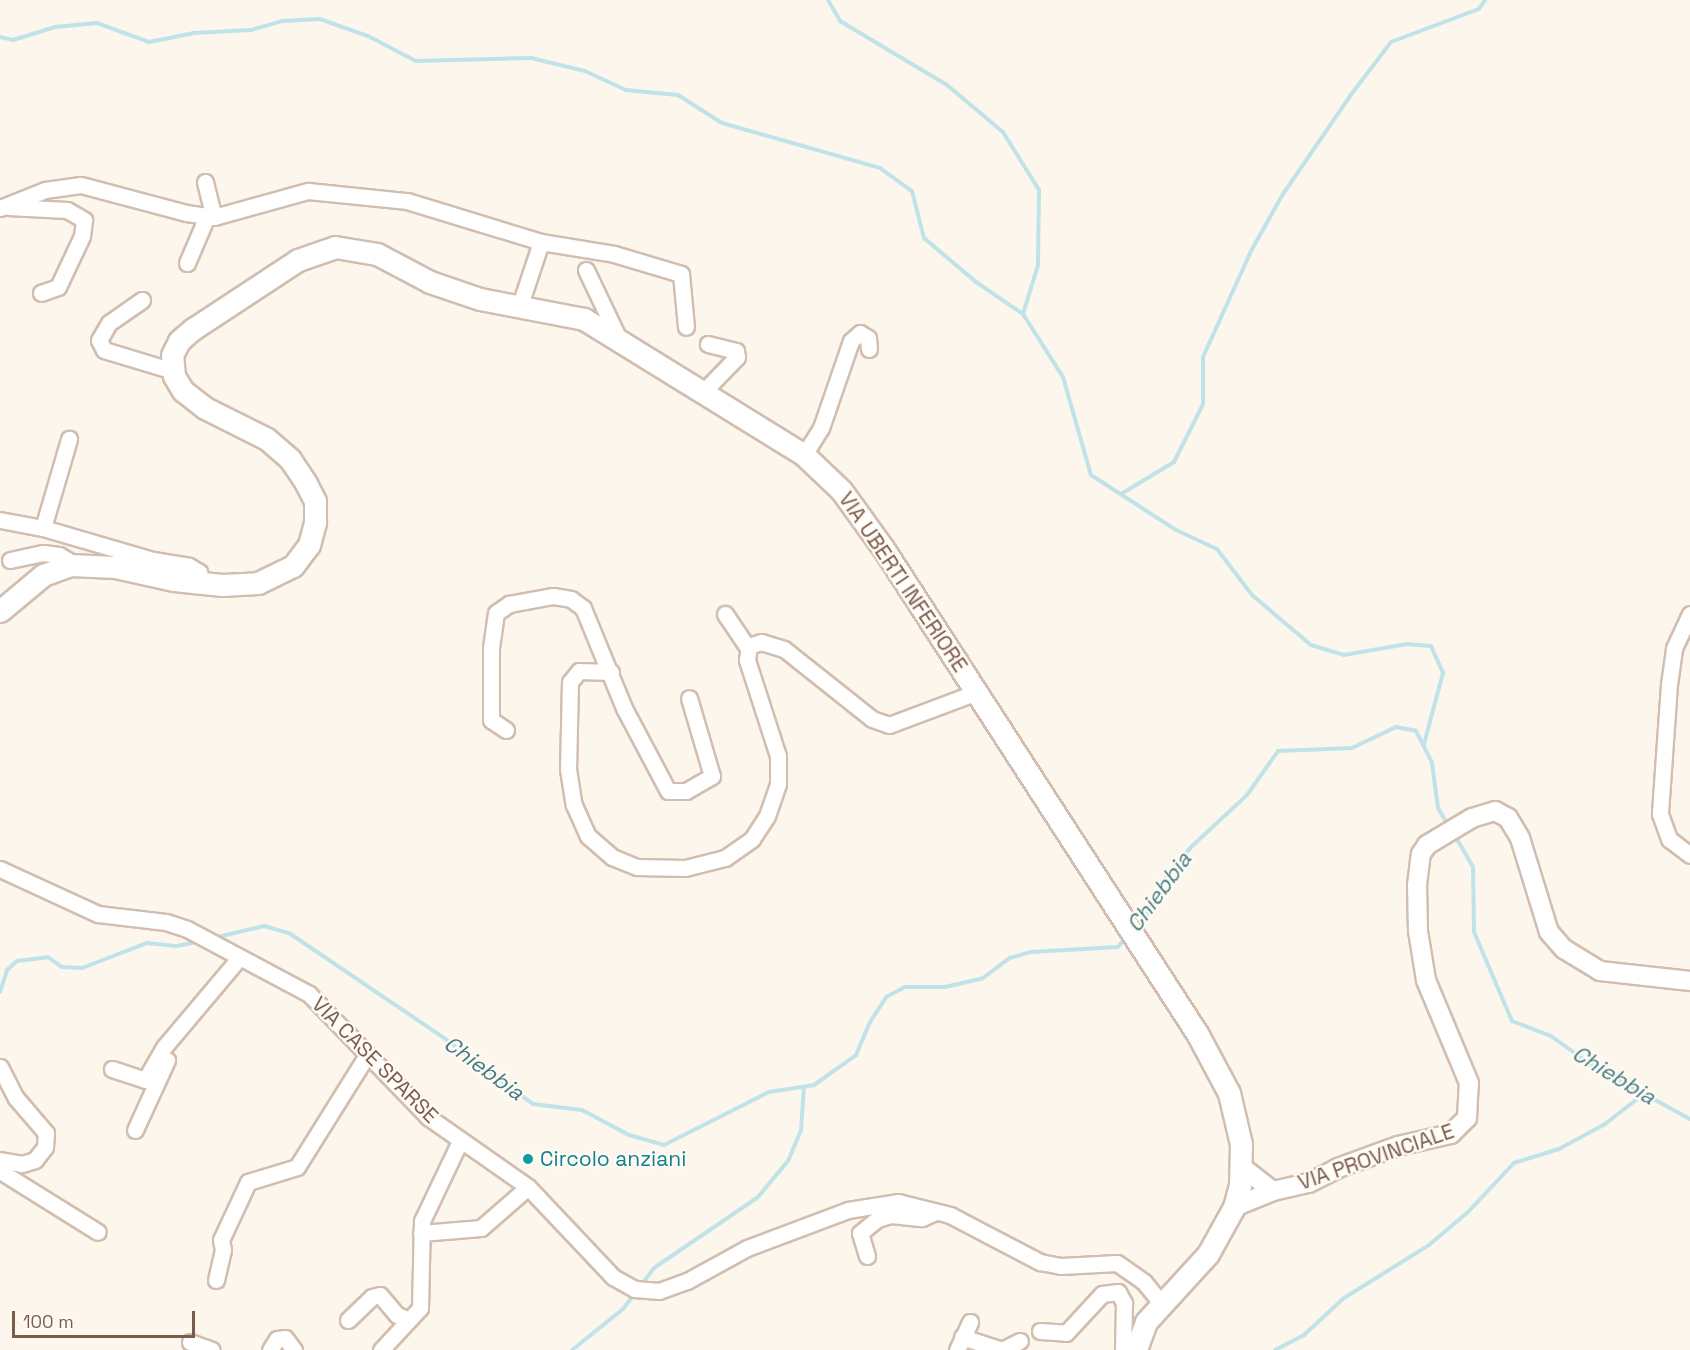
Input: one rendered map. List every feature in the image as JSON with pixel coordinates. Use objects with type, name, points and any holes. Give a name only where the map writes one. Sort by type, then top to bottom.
[{"type":"main road","name":"VIA UBERTI INFERIORE","points":[[173,371],[175,346],[193,328],[298,260],[335,247],[377,254],[419,278],[480,299],[584,319],[618,337],[804,455],[859,513],[977,692],[1198,1035],[1238,1119],[1242,1167],[1234,1207],[1208,1254],[1144,1327],[1136,1350]]},
{"type":"main road","points":[[0,611],[43,574],[74,564],[115,567],[202,584],[258,583],[293,566],[309,545],[315,501],[290,459],[267,440],[190,398],[177,384],[173,371]]},
{"type":"street","points":[[187,263],[210,216],[205,182]]},
{"type":"street","points":[[2,207],[61,185],[81,184],[210,216],[290,194],[328,191],[407,201],[541,242],[614,254],[681,274],[686,327]]},
{"type":"street","points":[[2,207],[67,210],[84,220],[80,242],[58,287],[41,293]]},
{"type":"street","points":[[520,305],[541,242]]},
{"type":"street","points":[[586,270],[618,337]]},
{"type":"street","points":[[142,300],[109,323],[99,340],[104,350],[173,371]]},
{"type":"street","points":[[804,455],[821,428],[851,341],[860,333],[868,338],[869,349]]},
{"type":"street","points":[[704,391],[737,357],[736,351],[708,344]]},
{"type":"street","points":[[44,528],[69,439]]},
{"type":"street","points":[[2,522],[44,528],[153,560],[189,566],[199,572],[202,584]]},
{"type":"street","points":[[10,560],[43,553],[59,555],[74,564]]},
{"type":"street","points":[[506,730],[491,720],[491,648],[496,613],[509,604],[553,596],[571,599],[583,608],[624,708],[668,791],[686,792],[712,776],[689,698]]},
{"type":"street","points":[[611,672],[579,670],[570,682],[568,769],[573,805],[588,836],[612,857],[637,867],[700,866],[725,858],[752,839],[767,816],[778,784],[778,756],[747,660],[747,647],[725,614]]},
{"type":"street","points":[[1690,614],[1674,649],[1669,684],[1660,814],[1669,839],[1690,855]]},
{"type":"street","points":[[747,647],[761,642],[784,649],[872,719],[889,725],[977,692]]},
{"type":"street","name":"VIA PROVINCIALE","points":[[1234,1207],[1273,1191],[1309,1184],[1338,1168],[1398,1146],[1451,1134],[1467,1118],[1469,1083],[1438,1016],[1426,980],[1418,931],[1417,885],[1421,854],[1440,836],[1465,821],[1495,811],[1508,818],[1520,838],[1549,932],[1578,960],[1600,971],[1690,981]]},
{"type":"street","name":"VIA CASE SPARSE","points":[[0,869],[98,914],[166,922],[197,935],[211,945],[309,994],[429,1117],[528,1187],[613,1277],[628,1286],[649,1291],[687,1281],[747,1248],[848,1210],[898,1202],[936,1211],[1040,1262],[1061,1266],[1117,1263],[1144,1282],[1162,1304]]},
{"type":"street","points":[[112,1069],[145,1080],[165,1046],[182,1030],[239,958]]},
{"type":"street","points":[[135,1130],[182,1030]]},
{"type":"street","points":[[216,1280],[223,1250],[221,1240],[248,1182],[297,1167],[367,1055]]},
{"type":"street","points":[[0,1067],[16,1098],[46,1133],[45,1147],[35,1160],[22,1164],[0,1160]]},
{"type":"street","points":[[381,1350],[407,1319],[420,1308],[421,1233],[428,1205],[460,1141]]},
{"type":"street","name":"VIA PROVINCIALE","points":[[1242,1167],[1273,1191]]},
{"type":"street","points":[[0,1170],[98,1232]]},
{"type":"street","points":[[421,1233],[481,1228],[528,1187]]},
{"type":"street","points":[[867,1256],[860,1233],[877,1219],[891,1215],[922,1218],[936,1211]]},
{"type":"street","points":[[1040,1331],[1066,1333],[1102,1294],[1118,1292],[1124,1303],[1124,1350]]},
{"type":"street","points":[[348,1320],[372,1297],[380,1295],[397,1315],[407,1319]]},
{"type":"street","points":[[970,1322],[959,1343],[1002,1350],[1020,1341]]},
{"type":"street","points":[[270,1350],[277,1339],[285,1338],[294,1350]]},
{"type":"street","points":[[190,1342],[212,1350]]},
{"type":"waterway","points":[[828,0],[840,21],[947,85],[1003,132],[1039,190],[1038,265],[1023,314]]},
{"type":"waterway","points":[[1121,494],[1174,462],[1203,404],[1203,357],[1251,251],[1283,194],[1350,96],[1391,42],[1479,9],[1485,0]]},
{"type":"waterway","points":[[0,37],[13,40],[55,27],[97,23],[149,42],[194,33],[251,30],[283,21],[320,19],[368,36],[416,61],[531,58],[585,71],[626,90],[678,95],[722,123],[880,168],[912,191],[924,238],[976,282],[1023,314],[1063,377],[1091,475],[1176,530],[1217,549],[1252,595],[1311,645],[1344,655],[1407,644],[1431,646],[1443,673],[1424,744]]},
{"type":"waterway","name":"Chiebbia","points":[[1135,927],[1147,915],[1166,877],[1190,848],[1247,795],[1278,751],[1352,748],[1396,727],[1416,731],[1432,763],[1438,808],[1448,825]]},
{"type":"waterway","name":"Chiebbia","points":[[1454,834],[1473,867],[1474,932],[1512,1021],[1551,1036],[1590,1064],[1690,1119]]},
{"type":"waterway","name":"Chiebbia","points":[[213,938],[264,926],[289,933],[444,1038],[533,1104],[582,1110],[629,1135],[664,1145],[769,1092],[814,1085],[856,1055],[870,1022],[886,997],[905,987],[945,987],[983,978],[1010,958],[1031,952],[1118,947],[1126,937]]},
{"type":"waterway","name":"Chiebbia","points":[[0,992],[7,970],[17,961],[48,957],[62,967],[82,968],[147,943],[177,946],[200,941]]},
{"type":"waterway","points":[[642,1284],[654,1268],[758,1197],[788,1161],[801,1130],[804,1087]]},
{"type":"waterway","points":[[1275,1350],[1304,1335],[1344,1298],[1429,1245],[1468,1212],[1514,1163],[1559,1149],[1605,1124],[1645,1093]]},
{"type":"waterway","points":[[572,1350],[623,1309],[635,1293]]},
{"type":"place","name":"Circolo anziani","points":[[528,1159]]}]
